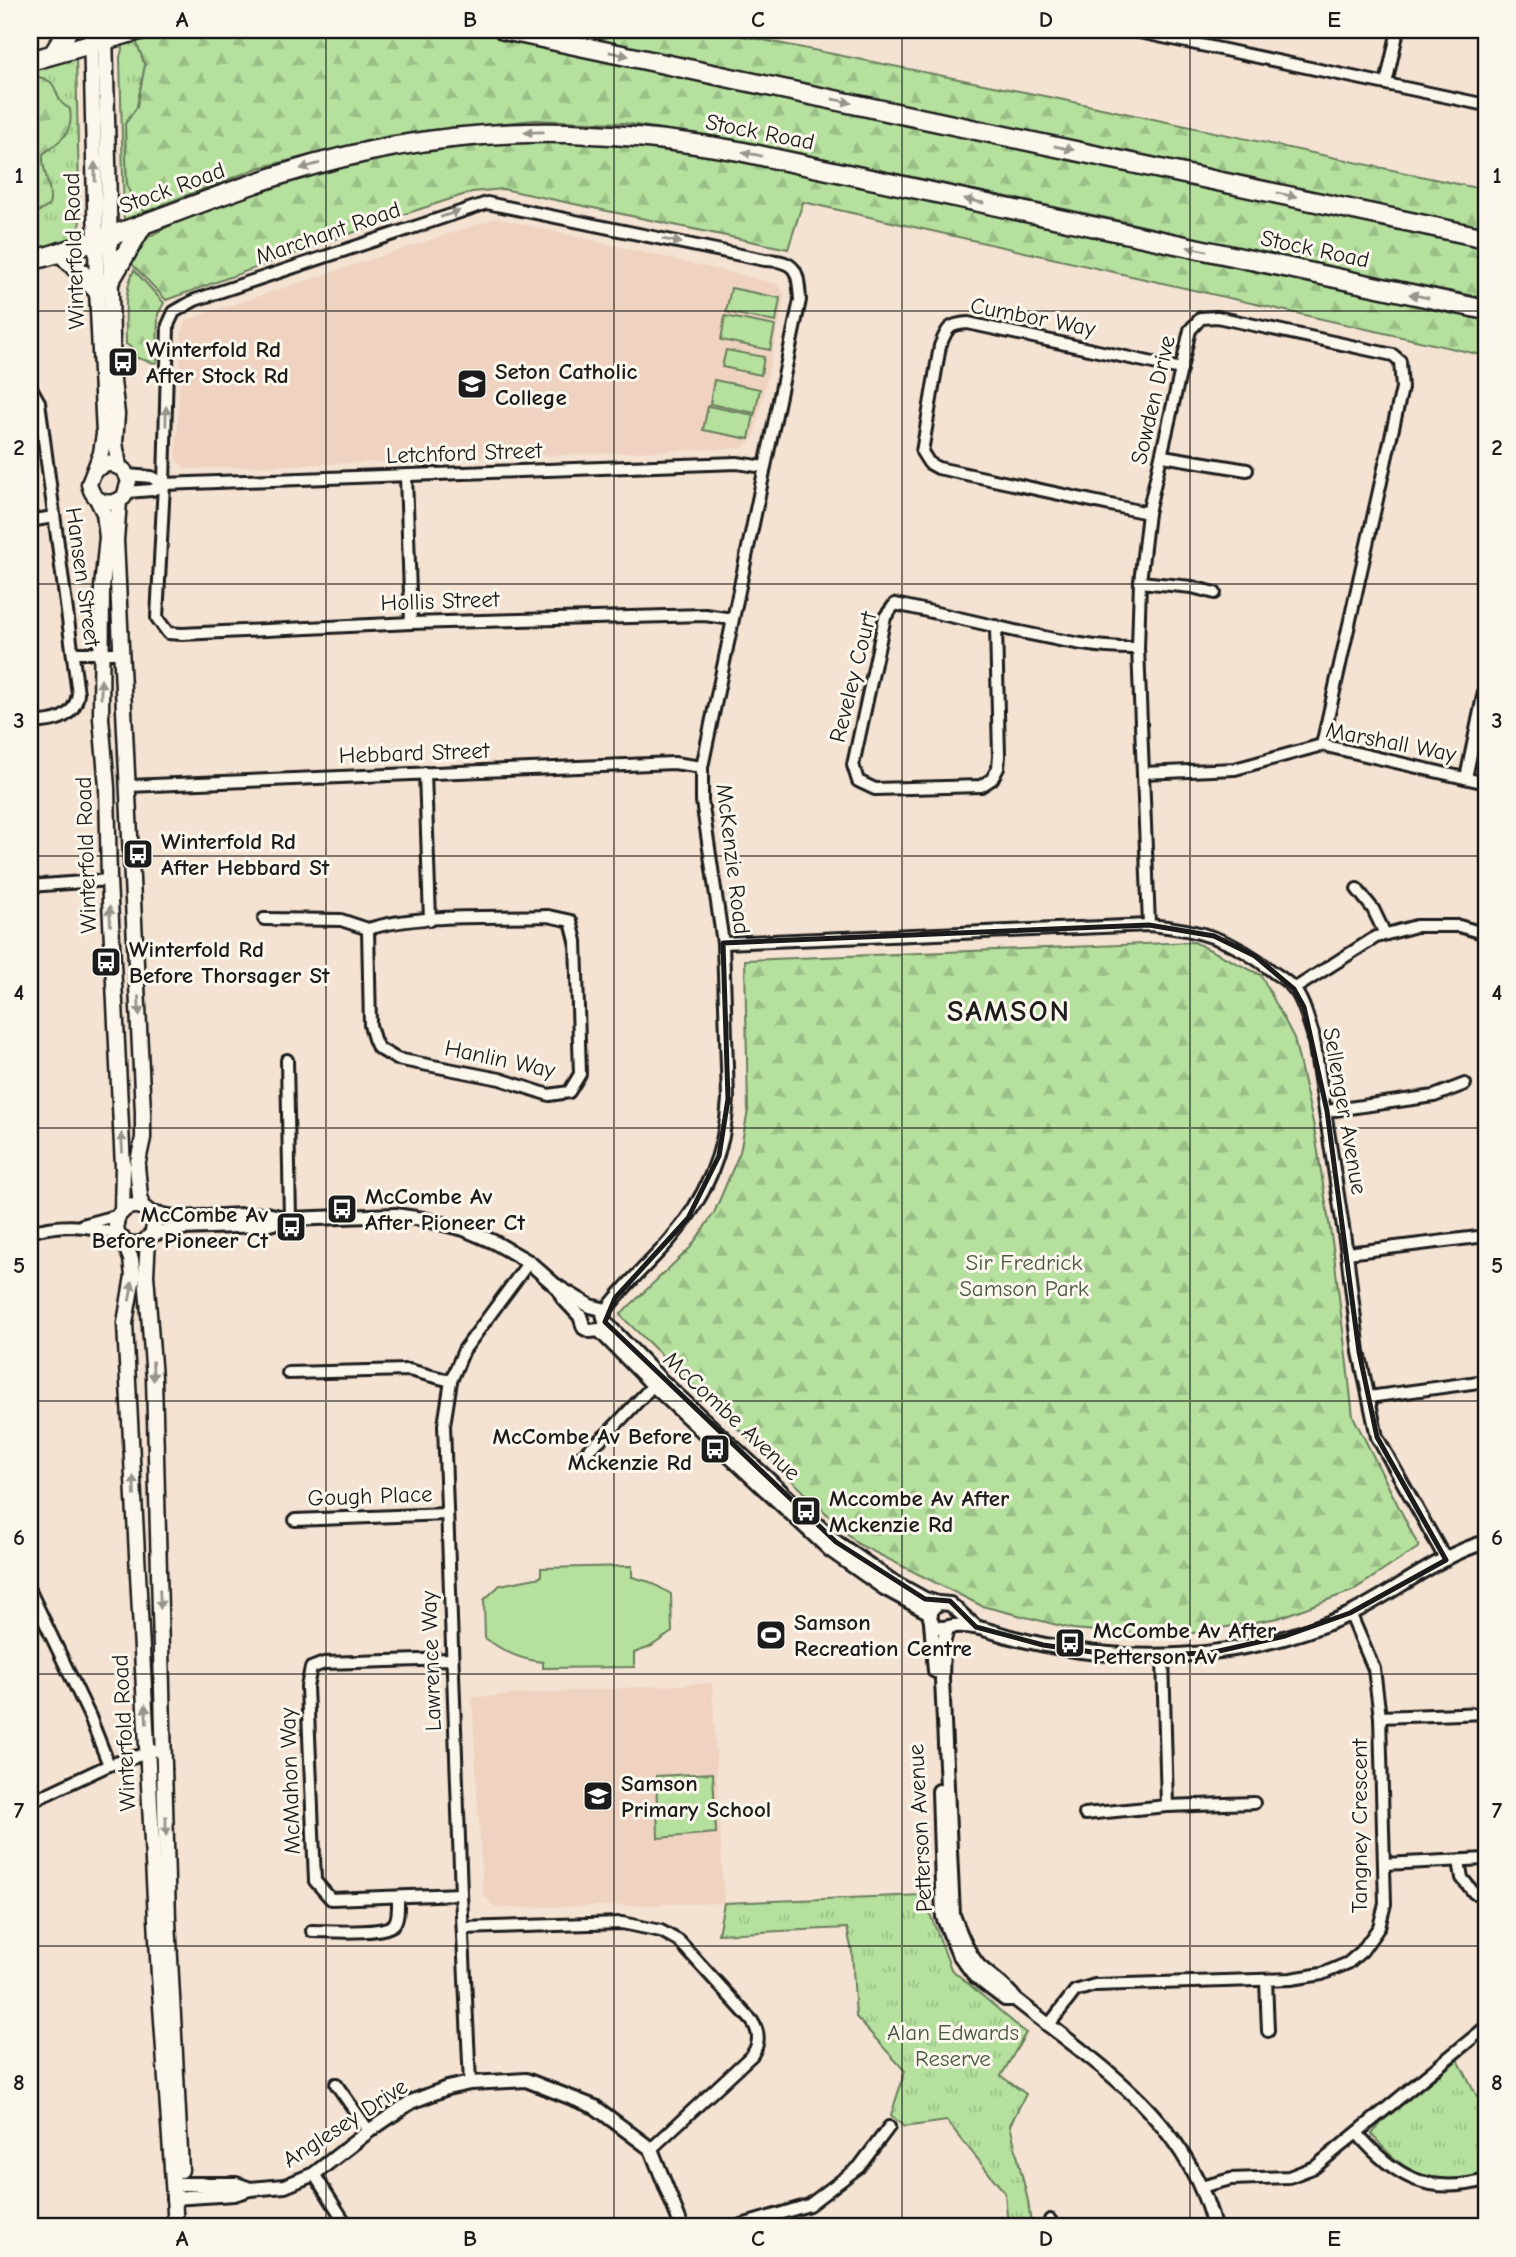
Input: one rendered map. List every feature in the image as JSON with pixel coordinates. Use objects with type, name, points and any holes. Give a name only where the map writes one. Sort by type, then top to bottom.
[{"type":"highway","points":[[54,53],[68,30]]},
{"type":"highway","points":[[30,61],[98,35],[140,30]]},
{"type":"highway","name":"Stock Road","points":[[505,30],[1486,238]]},
{"type":"highway","name":"Stock Road","points":[[30,261],[142,226],[285,173],[396,145],[505,133],[603,133],[674,140],[738,151],[1486,310]]},
{"type":"highway","points":[[61,252],[104,285],[142,226]]},
{"type":"main road","name":"Winterfold Road","points":[[95,470],[104,434],[104,285],[98,35]]},
{"type":"main road","name":"Winterfold Road","points":[[104,285],[117,414],[115,443],[123,471]]},
{"type":"main road","points":[[104,464],[123,471],[123,497],[107,503],[97,499],[89,484],[95,470],[104,464]]},
{"type":"main road","name":"Winterfold Road","points":[[123,497],[116,540],[143,1112],[143,1138],[137,1166],[146,1210]]},
{"type":"main road","name":"Winterfold Road","points":[[97,499],[104,513],[107,537],[102,588],[101,718],[107,787],[123,1167],[121,1214]]},
{"type":"main road","points":[[131,1207],[146,1210],[154,1223],[150,1236],[133,1244],[121,1237],[117,1225],[121,1214],[131,1207]]},
{"type":"main road","name":"Winterfold Road","points":[[150,1236],[146,1275],[154,1392],[178,2190],[176,2227]]},
{"type":"main road","name":"Winterfold Road","points":[[121,1237],[131,1259],[133,1276],[125,1323],[159,1976],[178,2190],[185,2227]]},
{"type":"street","points":[[1130,30],[1158,33],[1486,105]]},
{"type":"street","points":[[1386,84],[1398,30]]},
{"type":"street","name":"Marchant Road","points":[[157,618],[168,325],[174,312],[195,300],[474,206],[498,204],[765,260],[783,260],[796,272]]},
{"type":"street","name":"McKenzie Road","points":[[599,1316],[688,1218],[707,1185],[719,1156],[727,1124],[723,943],[702,801],[702,767],[800,300],[796,272]]},
{"type":"street","name":"Sowden Drive","points":[[1149,925],[1138,648],[1140,582],[1149,513],[1190,330],[1201,318],[1217,317],[1393,355],[1400,360],[1402,388],[1322,745]]},
{"type":"street","name":"Cumbor Way","points":[[1149,513],[939,468],[929,463],[922,452],[940,346],[946,330],[957,324],[968,323],[1181,369]]},
{"type":"street","name":"Hansen Street","points":[[30,386],[39,402],[78,694],[72,709],[61,719],[30,723]]},
{"type":"street","points":[[1163,456],[1247,470]]},
{"type":"street","name":"Letchford Street","points":[[123,497],[164,484],[737,463],[764,467]]},
{"type":"street","name":"Letchford Street","points":[[123,471],[151,477],[164,484]]},
{"type":"street","points":[[406,476],[411,623]]},
{"type":"street","points":[[30,521],[53,517]]},
{"type":"street","points":[[1140,582],[1192,587],[1215,593]]},
{"type":"street","name":"Reveley Court","points":[[996,626],[999,756],[998,768],[992,779],[981,786],[971,787],[875,789],[858,781],[853,765],[885,617],[895,604],[996,626],[1056,640],[1114,649],[1138,648]]},
{"type":"street","name":"Hollis Street","points":[[157,618],[169,633],[182,634],[411,623],[705,615],[732,620]]},
{"type":"street","points":[[73,653],[122,653]]},
{"type":"street","name":"Marshall Way","points":[[1466,778],[1486,682]]},
{"type":"street","name":"Marshall Way","points":[[1143,773],[1235,769],[1322,745],[1486,783]]},
{"type":"street","name":"Hebbard Street","points":[[129,786],[674,764],[702,767]]},
{"type":"street","points":[[425,773],[430,920]]},
{"type":"street","points":[[30,886],[109,880]]},
{"type":"street","points":[[1357,888],[1373,909],[1385,934]]},
{"type":"street","name":"Hanlin Way","points":[[548,916],[571,921],[576,941],[580,1074],[569,1092],[549,1095],[500,1079],[387,1055],[379,1048],[370,1025],[368,929],[386,923],[430,920],[548,916]]},
{"type":"street","points":[[264,919],[341,920],[368,929]]},
{"type":"street","name":"Sellenger Avenue","points":[[723,943],[1149,925],[1177,927],[1214,936],[1255,956],[1294,989],[1304,1007],[1313,1034],[1347,1253],[1359,1352],[1377,1437],[1446,1560]]},
{"type":"street","points":[[1294,989],[1385,934],[1416,926],[1459,926],[1486,934]]},
{"type":"street","points":[[287,1060],[290,1219]]},
{"type":"street","points":[[1326,1111],[1434,1096],[1465,1084]]},
{"type":"street","name":"McCombe Avenue","points":[[146,1210],[180,1218],[266,1214],[290,1219]]},
{"type":"street","points":[[30,1232],[57,1226],[82,1225],[121,1214]]},
{"type":"street","name":"McCombe Avenue","points":[[150,1236],[182,1228],[266,1224],[290,1219],[395,1216],[423,1219],[479,1234],[529,1262],[556,1286],[599,1316],[657,1382],[830,1550],[884,1588],[933,1613],[938,1628],[976,1627],[1035,1643],[1091,1653],[1163,1657],[1210,1653],[1256,1644],[1350,1613],[1446,1560],[1486,1542]]},
{"type":"street","points":[[82,1225],[121,1237]]},
{"type":"street","points":[[1347,1253],[1486,1236]]},
{"type":"street","name":"Lawrence Way","points":[[470,2083],[444,1425],[451,1381],[464,1350],[529,1262]]},
{"type":"street","name":"McCombe Avenue","points":[[556,1286],[580,1316],[584,1328],[590,1331],[599,1316]]},
{"type":"street","points":[[580,1316],[583,1310],[599,1316]]},
{"type":"street","points":[[288,1373],[410,1370],[451,1381]]},
{"type":"street","points":[[1369,1397],[1486,1381]]},
{"type":"street","points":[[579,1458],[609,1432],[657,1382]]},
{"type":"street","name":"Gough Place","points":[[295,1520],[446,1514]]},
{"type":"street","points":[[30,1591],[90,1717],[108,1765]]},
{"type":"street","name":"McCombe Avenue","points":[[933,1613],[947,1603],[976,1627]]},
{"type":"street","points":[[949,1628],[956,1620],[956,1611]]},
{"type":"street","name":"Petterson Avenue","points":[[933,1613],[943,1917],[958,1953],[975,1976],[1005,1999],[1015,1999]]},
{"type":"street","name":"Tangney Crescent","points":[[1048,2026],[1075,1991],[1096,1985],[1266,1980],[1322,1974],[1348,1963],[1362,1951],[1379,1927],[1384,1914],[1380,1717],[1374,1669],[1350,1613]]},
{"type":"street","name":"Petterson Avenue","points":[[949,1628],[943,1643],[942,1679],[953,1916],[966,1948],[979,1966],[1015,1999],[1139,2097],[1183,2152],[1201,2187],[1214,2227]]},
{"type":"street","points":[[1163,1657],[1167,1806]]},
{"type":"street","name":"McMahon Way","points":[[452,1659],[324,1662],[311,1668],[307,1682],[315,1881],[331,1899],[461,1894]]},
{"type":"street","points":[[1380,1717],[1486,1713]]},
{"type":"street","points":[[30,1802],[108,1765],[164,1748]]},
{"type":"street","points":[[1085,1814],[1167,1806],[1254,1803]]},
{"type":"street","points":[[1384,1864],[1486,1860]]},
{"type":"street","points":[[1459,1861],[1462,1878],[1474,1893],[1486,1893]]},
{"type":"street","points":[[312,1931],[365,1931],[387,1928],[394,1924],[397,1917],[398,1896]]},
{"type":"street","points":[[463,1928],[622,1923],[661,1931],[679,1941],[752,2021],[759,2039],[752,2054],[651,2150],[682,2227]]},
{"type":"street","points":[[1266,1980],[1268,2031]]},
{"type":"street","points":[[1201,2187],[1231,2179],[1289,2176],[1315,2166],[1486,2027]]},
{"type":"street","name":"Anglesey Drive","points":[[178,2190],[236,2184],[250,2189],[285,2186],[314,2174],[411,2102],[447,2088],[470,2083],[526,2080],[595,2107],[651,2150]]},
{"type":"street","points":[[336,2084],[369,2131]]},
{"type":"street","points":[[734,2227],[809,2205],[859,2167],[889,2127]]},
{"type":"street","points":[[1357,2133],[1372,2151],[1410,2179],[1440,2186],[1486,2180]]},
{"type":"street","points":[[314,2174],[348,2227]]},
{"type":"highlighted area","points":[[1149,925],[1214,936],[1255,956],[1294,989],[1304,1007],[1327,1111],[1359,1352],[1377,1437],[1446,1560],[1350,1613],[1285,1636],[1210,1653],[1120,1656],[1043,1645],[976,1627],[950,1601],[925,1599],[836,1542],[605,1322],[615,1298],[688,1218],[719,1156],[728,1099],[723,943]]},
{"type":"shaded area","name":"Seton Catholic College","points":[[497,218],[778,284],[785,296],[754,437],[742,448],[186,469],[176,461],[182,332],[186,320]]},
{"type":"shaded area","name":"Samson Primary School","points":[[712,1683],[724,1903],[496,1908],[483,1895],[472,1697]]},
{"type":"green space","points":[[174,30],[481,32],[1486,248],[1486,298],[1283,259],[1131,223],[760,145],[624,123],[535,120],[388,136],[258,168],[164,204],[149,215],[135,204],[127,186],[125,124],[137,107],[145,65],[135,38]]},
{"type":"green space","points":[[538,30],[713,30],[1059,99],[1486,190],[1486,231]]},
{"type":"green space","points":[[135,38],[145,65],[137,107],[125,124],[127,186],[149,215],[127,223],[124,221],[120,57],[124,42]]},
{"type":"green space","points":[[76,56],[80,235],[78,240],[30,252],[30,70],[54,60]]},
{"type":"green space","points":[[38,77],[52,84],[61,102],[70,109],[71,118],[65,136],[43,154],[50,193],[49,206],[30,216],[30,78]]},
{"type":"green space","points":[[536,140],[622,143],[734,158],[1486,318],[1486,356],[803,202],[788,249],[503,189],[472,192],[405,214],[166,300],[129,261],[144,239],[167,227],[200,212],[307,174],[375,157],[452,145]]},
{"type":"green space","points":[[134,270],[164,303],[158,314],[157,362],[154,363],[137,358],[132,348],[126,344],[127,297]]},
{"type":"green space","points":[[731,288],[780,298],[776,322],[726,312]]},
{"type":"green space","points":[[725,316],[775,326],[770,350],[721,340]]},
{"type":"green space","points":[[726,350],[764,357],[761,375],[722,367]]},
{"type":"green space","points":[[714,380],[760,389],[755,413],[710,404]]},
{"type":"green space","points":[[708,406],[754,415],[749,439],[703,430]]},
{"type":"green space","name":"Sir Fredrick Samson Park","points":[[1194,942],[1261,975],[1294,1038],[1314,1127],[1334,1254],[1353,1416],[1419,1547],[1352,1591],[1278,1618],[1170,1637],[1073,1629],[982,1606],[858,1544],[620,1315],[690,1248],[714,1213],[740,1152],[748,1111],[745,960]]},
{"type":"green space","points":[[632,1566],[632,1577],[650,1582],[671,1594],[672,1632],[650,1647],[634,1653],[634,1667],[543,1668],[543,1662],[512,1654],[485,1638],[484,1600],[500,1585],[541,1577],[541,1568]]},
{"type":"green space","points":[[713,1773],[716,1833],[658,1838],[656,1776]]},
{"type":"green space","name":"Alan Edwards Reserve","points":[[923,1895],[951,1969],[1026,2033],[1001,2076],[1026,2094],[1010,2125],[1033,2227],[1008,2227],[1005,2193],[947,2121],[904,2127],[891,2115],[905,2071],[856,2017],[852,1952],[847,1928],[718,1934],[724,1903]]},
{"type":"green space","points":[[1458,2060],[1486,2113],[1486,2173],[1451,2179],[1422,2175],[1397,2160],[1372,2134],[1385,2118]]},
{"type":"place","name":"Winterfold Rd After Stock Rd","points":[[123,362]]},
{"type":"place","name":"Seton Catholic College","points":[[472,384]]},
{"type":"place","name":"Winterfold Rd After Hebbard St","points":[[138,854]]},
{"type":"place","name":"Winterfold Rd Before Thorsager St","points":[[106,962]]},
{"type":"place","name":"McCombe Av After Pioneer Ct","points":[[342,1209]]},
{"type":"place","name":"McCombe Av Before Pioneer Ct","points":[[291,1227]]},
{"type":"place","name":"McCombe Av Before Mckenzie Rd","points":[[715,1449]]},
{"type":"place","name":"Mccombe Av After Mckenzie Rd","points":[[806,1511]]},
{"type":"place","name":"Samson Recreation Centre","points":[[771,1635]]},
{"type":"place","name":"McCombe Av After Petterson Av","points":[[1070,1643]]},
{"type":"place","name":"Samson Primary School","points":[[598,1796]]},
{"type":"district","name":"SAMSON","points":[[1009,1011]]}]
